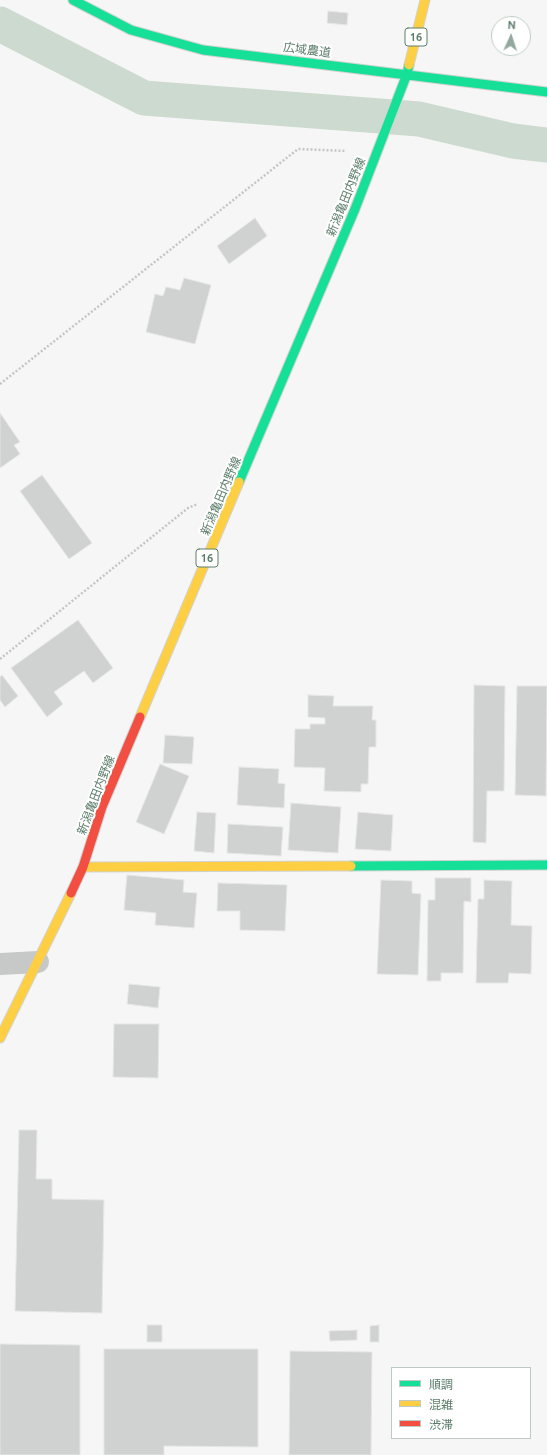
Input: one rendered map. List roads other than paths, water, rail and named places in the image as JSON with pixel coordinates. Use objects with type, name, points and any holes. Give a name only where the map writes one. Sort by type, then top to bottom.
[{"type":"main road","name":"広域農道","points":[[73,0],[130,30],[203,50],[547,92]]},
{"type":"main road","name":"新潟亀田内野線","points":[[0,1038],[83,868],[102,807],[355,209],[407,74],[425,0]]},
{"type":"main road","points":[[83,868],[547,865]]},
{"type":"street","points":[[0,964],[38,962]]},
{"type":"waterway","points":[[0,24],[144,98],[419,119],[513,141],[547,145]]}]
